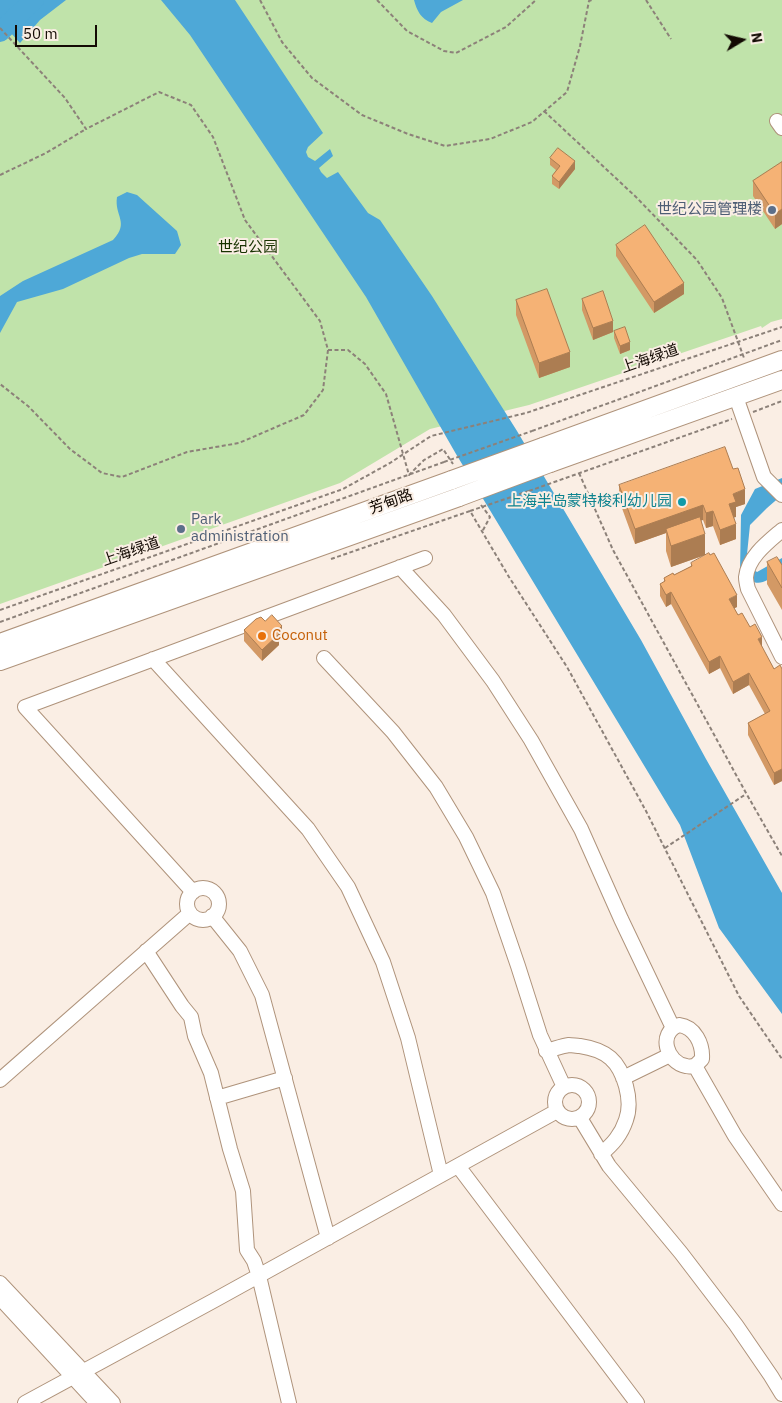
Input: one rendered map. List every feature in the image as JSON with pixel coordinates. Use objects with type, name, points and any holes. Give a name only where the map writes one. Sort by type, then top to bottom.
[{"type":"main road","name":"芳甸路","points":[[0,644],[782,360]]},
{"type":"main road","name":"芳甸路","points":[[0,661],[782,380]]},
{"type":"street","points":[[736,397],[764,477],[782,494]]},
{"type":"street","points":[[782,530],[758,551],[750,564],[746,576],[748,589],[782,657]]},
{"type":"street","points":[[193,892],[25,707],[425,558]]},
{"type":"street","points":[[400,567],[444,615],[493,681],[531,740],[581,829],[673,1028]]},
{"type":"street","points":[[324,658],[393,732],[436,786],[466,837],[493,893],[540,1035],[564,1087]]},
{"type":"street","points":[[152,659],[308,829],[348,887],[383,962],[408,1038],[441,1175]]},
{"type":"street","points":[[200,888],[206,888],[216,894],[219,906],[212,916],[207,919],[200,919],[190,912],[188,901],[193,892],[200,888]]},
{"type":"street","points":[[0,1080],[190,912]]},
{"type":"street","points":[[212,916],[240,951],[262,995],[328,1238]]},
{"type":"street","points":[[146,951],[191,1017],[195,1036],[211,1073],[230,1149],[243,1191],[247,1250],[254,1261],[259,1276],[289,1403]]},
{"type":"street","points":[[679,1025],[685,1026],[698,1037],[701,1044],[702,1059],[694,1066],[686,1066],[670,1055],[666,1039],[668,1032],[673,1028],[679,1025]]},
{"type":"street","points":[[546,1051],[570,1045],[594,1048],[607,1055],[617,1064],[629,1098],[627,1119],[619,1136],[601,1154]]},
{"type":"street","points":[[623,1078],[670,1055]]},
{"type":"street","points":[[694,1066],[735,1136],[782,1204]]},
{"type":"street","points":[[217,1098],[285,1078]]},
{"type":"street","points":[[573,1085],[582,1088],[587,1094],[589,1100],[588,1110],[580,1118],[567,1119],[557,1110],[555,1105],[556,1096],[564,1087],[573,1085]]},
{"type":"street","points":[[25,1403],[328,1238],[557,1110]]},
{"type":"street","points":[[580,1118],[609,1166],[681,1253],[736,1325],[782,1394]]},
{"type":"street","points":[[458,1166],[637,1403]]},
{"type":"street","points":[[0,1282],[78,1374],[97,1403]]},
{"type":"street","points":[[0,1298],[78,1374],[113,1403]]},
{"type":"path","points":[[260,0],[282,42],[312,78],[362,115],[408,134],[445,146],[490,139],[532,122],[567,92],[580,46],[589,1],[592,0]]},
{"type":"path","points":[[377,0],[408,31],[444,50],[456,53],[506,27],[536,0]]},
{"type":"path","points":[[646,0],[671,38]]},
{"type":"path","points":[[0,28],[65,98],[86,129]]},
{"type":"path","points":[[0,175],[46,153],[86,129],[159,92],[191,105],[213,136],[245,220],[320,321],[328,350],[323,390],[304,415],[239,443],[187,452],[122,477],[102,473],[70,449],[28,406],[0,384]]},
{"type":"path","points":[[544,111],[636,197],[697,260],[722,298],[749,372]]},
{"type":"path","name":"上海绿道","points":[[0,610],[343,489],[431,436],[526,413],[782,327]]},
{"type":"path","points":[[0,622],[782,340]]},
{"type":"path","points":[[328,350],[348,350],[365,364],[386,394],[409,475]]},
{"type":"path","points":[[782,401],[470,511],[509,577],[568,667],[665,848],[739,996],[782,1059]]},
{"type":"path","points":[[579,473],[613,550],[746,794],[782,856]]},
{"type":"path","points":[[665,848],[746,794]]},
{"type":"green space","name":"世纪公园","points":[[0,0],[782,0],[782,319],[771,322],[762,328],[761,326],[529,405],[430,429],[340,483],[0,604]]},
{"type":"water","points":[[0,0],[66,0],[40,20],[20,43],[0,21]]},
{"type":"water","points":[[161,0],[235,0],[323,133],[308,147],[306,152],[308,157],[315,161],[330,149],[333,156],[319,168],[321,172],[327,178],[338,172],[368,213],[380,220],[432,296],[517,431],[641,640],[782,893],[782,1014],[719,928],[680,825],[456,454],[366,297],[190,35]]},
{"type":"water","points":[[414,0],[463,0],[441,12],[432,23],[420,14]]},
{"type":"water","points":[[127,192],[137,195],[177,231],[181,245],[175,254],[142,254],[129,258],[63,289],[17,302],[0,333],[0,296],[23,281],[113,240],[118,234],[121,223],[117,197]]},
{"type":"water","points":[[782,478],[782,495],[750,525],[746,564],[757,572],[782,558],[782,572],[760,583],[756,583],[740,573],[741,515],[755,489]]},
{"type":"building","points":[[558,148],[575,161],[559,182],[552,176],[560,166],[550,158]]},
{"type":"building","points":[[782,162],[782,209],[775,214],[753,181]]},
{"type":"building","points":[[645,225],[684,283],[654,302],[616,245]]},
{"type":"building","points":[[547,289],[570,352],[539,363],[516,300]]},
{"type":"building","points":[[603,291],[613,321],[593,328],[582,299]]},
{"type":"building","points":[[625,327],[630,342],[620,346],[614,331]]},
{"type":"building","name":"上海半岛蒙特梭利幼儿园","points":[[725,447],[733,469],[738,468],[745,489],[733,494],[736,502],[729,504],[736,524],[720,530],[713,511],[706,513],[703,505],[635,529],[619,485]]},
{"type":"building","points":[[700,517],[705,534],[671,546],[666,529]]},
{"type":"building","points":[[709,553],[710,555],[714,553],[737,595],[729,599],[738,615],[742,613],[750,627],[755,624],[762,637],[758,639],[774,669],[780,665],[782,669],[782,769],[774,773],[748,723],[770,711],[749,673],[733,682],[720,656],[709,662],[671,592],[666,595],[660,584],[665,581],[664,578],[692,566],[691,563]]},
{"type":"building","points":[[777,557],[782,565],[782,588],[767,562]]},
{"type":"building","points":[[272,615],[282,626],[277,631],[279,634],[262,650],[244,630],[256,619],[261,617],[265,621]]},
{"type":"waterway","points":[[0,32],[34,0]]},
{"type":"place","name":"世纪公园管理楼","points":[[772,210]]},
{"type":"place","name":"上海半岛蒙特梭利幼儿园","points":[[682,502]]},
{"type":"place","name":"Park administration","points":[[181,529]]},
{"type":"place","name":"Coconut","points":[[262,636]]}]
